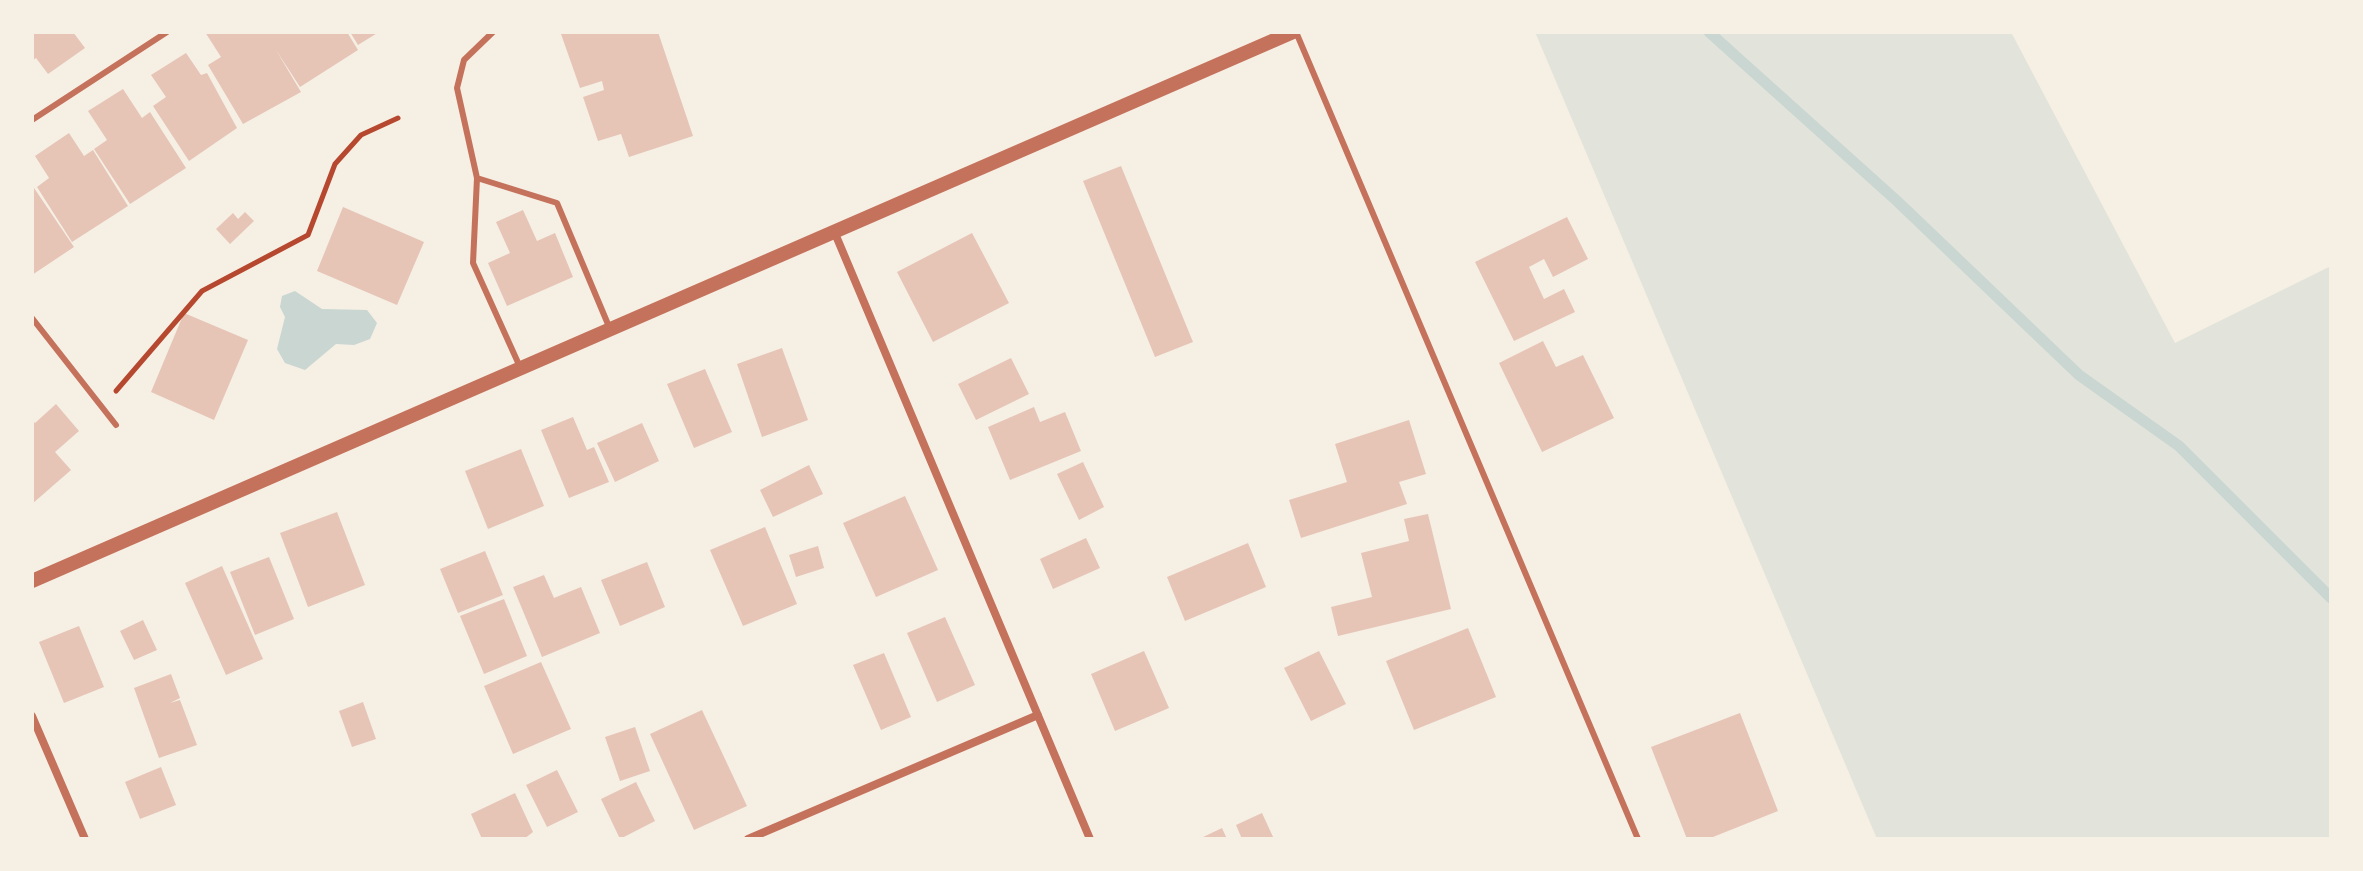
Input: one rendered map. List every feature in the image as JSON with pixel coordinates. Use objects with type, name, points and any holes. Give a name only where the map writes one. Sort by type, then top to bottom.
[{"type":"street","points":[[32,581],[1294,32]]},
{"type":"street","points":[[834,230],[1090,839]]},
{"type":"street","points":[[748,839],[1038,715]]},
{"type":"street","points":[[32,716],[85,839]]},
{"type":"lane","points":[[32,120],[167,32]]},
{"type":"lane","points":[[493,32],[464,60],[457,88],[477,178],[473,263],[520,368]]},
{"type":"lane","points":[[1294,32],[1638,839]]},
{"type":"lane","points":[[477,178],[557,203],[610,329]]},
{"type":"lane","points":[[32,318],[116,425]]},
{"type":"path","points":[[102,408],[202,291],[308,235],[335,164],[361,135],[398,118]]},
{"type":"shaded area","points":[[1535,32],[2011,32],[2175,343],[2331,266],[2331,839],[1877,839]]},
{"type":"shaded area","points":[[295,291],[322,309],[367,310],[377,323],[370,339],[354,345],[336,344],[305,370],[285,363],[277,349],[285,317],[280,307],[282,296]]},
{"type":"building","points":[[32,32],[73,32],[85,48],[48,74],[36,58],[32,61]]},
{"type":"building","points":[[205,32],[347,32],[358,50],[300,87],[276,50],[301,92],[243,124],[208,65],[221,57]]},
{"type":"building","points":[[350,32],[379,32],[358,45]]},
{"type":"building","points":[[658,32],[693,136],[629,157],[621,134],[598,141],[583,97],[604,90],[602,81],[580,88],[561,34]]},
{"type":"building","points":[[186,53],[201,75],[207,73],[237,128],[189,161],[153,106],[166,97],[151,75]]},
{"type":"building","points":[[123,89],[142,118],[150,112],[186,168],[130,204],[94,149],[107,140],[88,111]]},
{"type":"building","points":[[69,133],[84,156],[93,150],[128,206],[72,242],[37,187],[49,178],[35,156]]},
{"type":"building","points":[[1121,166],[1193,342],[1155,357],[1083,181]]},
{"type":"building","points":[[32,185],[74,247],[32,275]]},
{"type":"building","points":[[343,207],[424,242],[397,305],[317,271]]},
{"type":"building","points":[[523,210],[537,241],[555,233],[573,277],[507,306],[488,263],[510,253],[496,222]]},
{"type":"building","points":[[245,212],[254,221],[230,244],[216,229],[233,213],[238,219]]},
{"type":"building","points":[[1567,217],[1588,259],[1553,277],[1544,259],[1529,267],[1544,299],[1564,289],[1575,312],[1514,341],[1475,262]]},
{"type":"building","points":[[972,233],[1009,303],[933,342],[897,272]]},
{"type":"building","points":[[184,313],[248,340],[214,420],[151,392]]},
{"type":"building","points":[[1543,341],[1556,367],[1583,355],[1614,418],[1542,452],[1499,363]]},
{"type":"building","points":[[782,348],[808,420],[762,437],[737,364]]},
{"type":"building","points":[[1011,358],[1029,394],[976,420],[958,384]]},
{"type":"building","points":[[705,369],[732,432],[694,448],[667,384]]},
{"type":"building","points":[[56,404],[79,431],[55,452],[71,470],[32,504],[32,420],[35,423]]},
{"type":"building","points":[[1034,407],[1040,422],[1065,412],[1081,451],[1010,480],[988,427]]},
{"type":"building","points":[[573,417],[587,450],[594,447],[609,482],[569,498],[541,430]]},
{"type":"building","points":[[1409,420],[1426,474],[1399,482],[1407,504],[1301,538],[1289,500],[1347,482],[1335,444]]},
{"type":"building","points":[[642,423],[659,461],[615,482],[597,443]]},
{"type":"building","points":[[521,449],[544,506],[488,529],[465,471]]},
{"type":"building","points":[[1083,462],[1104,507],[1079,520],[1057,474]]},
{"type":"building","points":[[809,465],[823,494],[773,517],[760,490]]},
{"type":"building","points":[[905,496],[938,570],[876,597],[843,523]]},
{"type":"building","points":[[337,512],[365,585],[308,607],[280,533]]},
{"type":"building","points":[[1428,514],[1451,609],[1338,636],[1331,607],[1372,597],[1361,553],[1409,541],[1404,519]]},
{"type":"building","points":[[765,527],[797,604],[743,626],[710,550]]},
{"type":"building","points":[[1086,538],[1100,568],[1053,589],[1040,559]]},
{"type":"building","points":[[1248,543],[1266,587],[1185,621],[1167,577]]},
{"type":"building","points":[[818,546],[824,568],[796,577],[789,555]]},
{"type":"building","points":[[485,551],[503,595],[458,613],[440,569]]},
{"type":"building","points":[[269,557],[294,619],[255,635],[230,572]]},
{"type":"building","points":[[647,562],[665,607],[620,626],[601,580]]},
{"type":"building","points":[[222,566],[263,659],[226,675],[185,583]]},
{"type":"building","points":[[544,575],[554,598],[581,587],[600,633],[542,657],[513,587]]},
{"type":"building","points":[[504,599],[527,656],[484,674],[460,616]]},
{"type":"building","points":[[945,617],[975,685],[937,702],[907,633]]},
{"type":"building","points":[[143,620],[157,650],[134,660],[120,631]]},
{"type":"building","points":[[79,626],[104,687],[64,703],[39,642]]},
{"type":"building","points":[[1468,628],[1496,697],[1414,730],[1386,661]]},
{"type":"building","points":[[1144,651],[1169,708],[1115,731],[1091,674]]},
{"type":"building","points":[[1319,651],[1346,704],[1311,721],[1284,668]]},
{"type":"building","points":[[884,653],[911,717],[881,730],[853,665]]},
{"type":"building","points":[[541,662],[571,729],[513,754],[484,686]]},
{"type":"building","points":[[171,674],[180,698],[170,703],[180,700],[197,745],[159,758],[134,688]]},
{"type":"building","points":[[363,702],[376,739],[352,747],[339,711]]},
{"type":"building","points":[[702,710],[747,806],[694,830],[650,734]]},
{"type":"building","points":[[1740,713],[1778,811],[1708,839],[1687,839],[1651,747]]},
{"type":"building","points":[[635,727],[650,771],[620,781],[605,737]]},
{"type":"building","points":[[161,767],[176,805],[140,819],[125,782]]},
{"type":"building","points":[[557,770],[578,812],[547,827],[526,785]]},
{"type":"building","points":[[636,782],[655,821],[620,839],[601,799]]},
{"type":"building","points":[[515,793],[533,832],[524,839],[482,839],[471,814]]},
{"type":"building","points":[[1262,813],[1274,839],[1242,839],[1236,825]]},
{"type":"building","points":[[1222,828],[1227,839],[1199,839]]},
{"type":"waterway","points":[[1709,32],[1897,201],[2079,375],[2179,446],[2331,598]]}]
